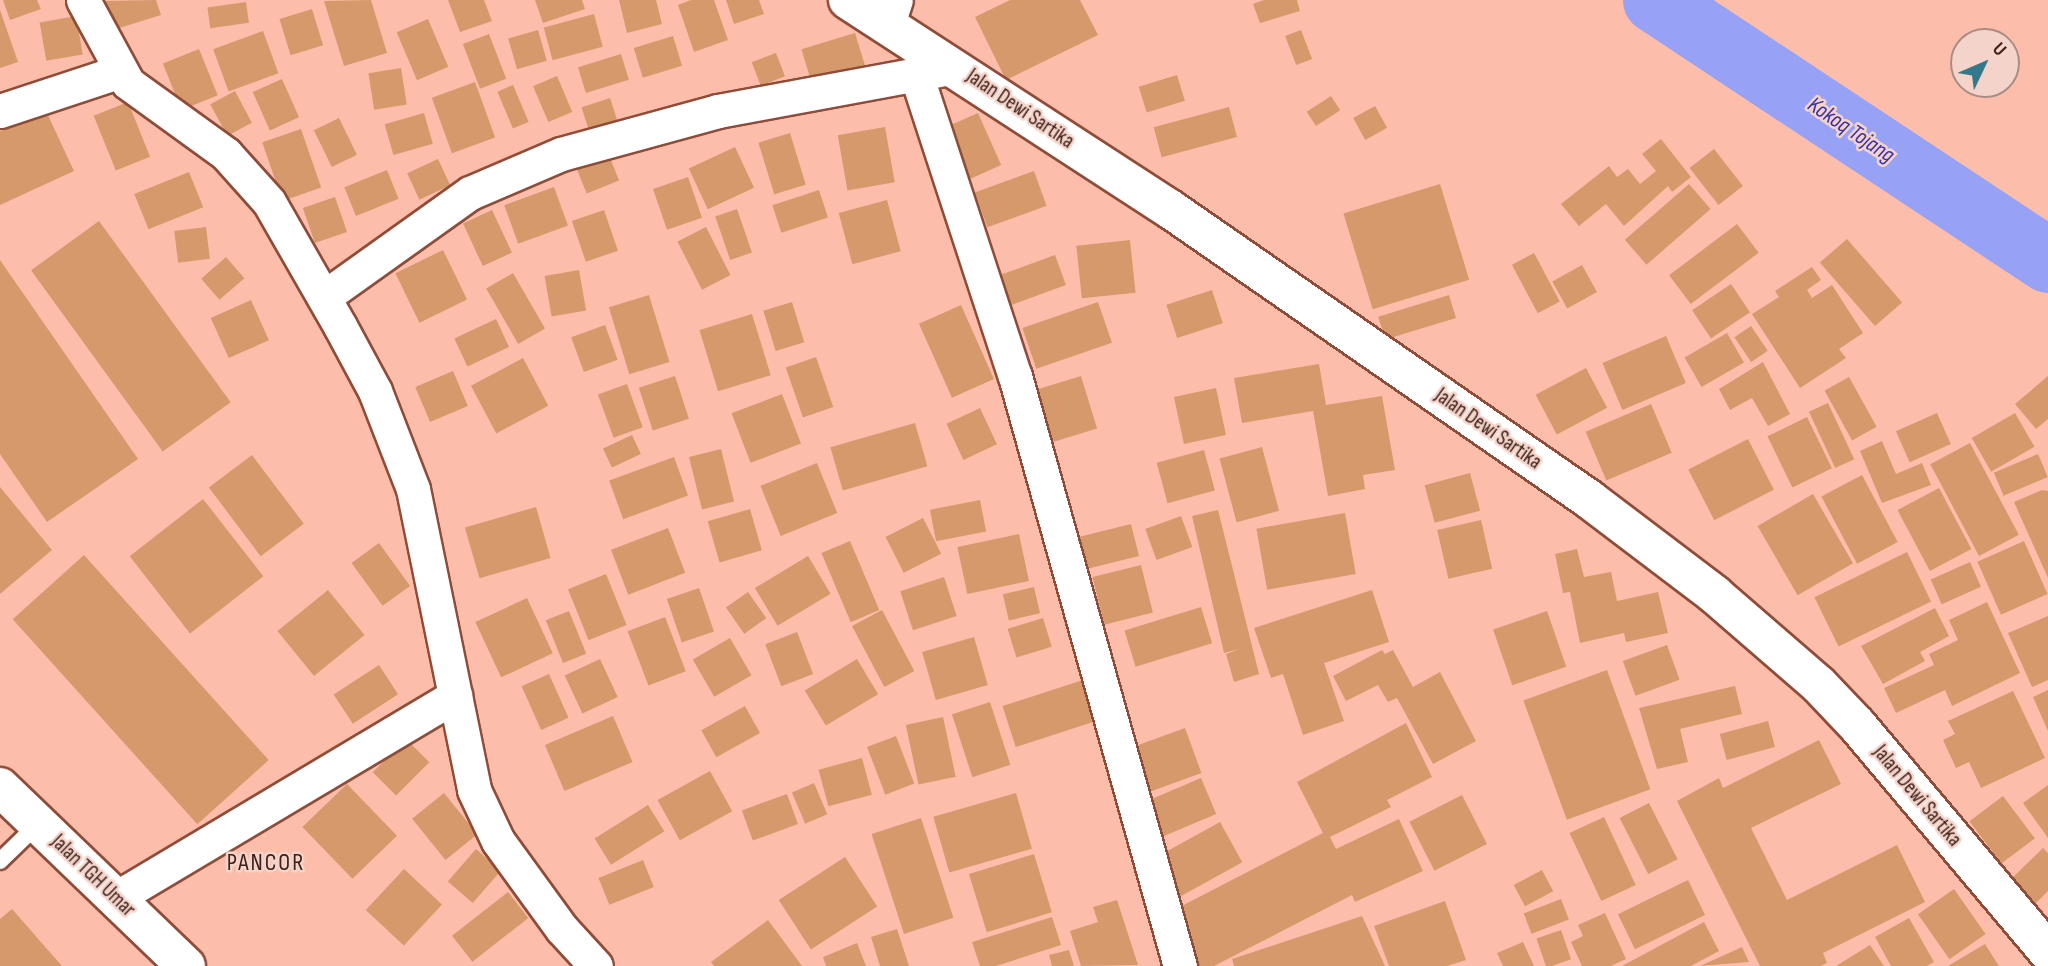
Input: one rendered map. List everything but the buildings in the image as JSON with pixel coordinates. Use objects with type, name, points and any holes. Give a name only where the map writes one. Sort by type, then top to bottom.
[{"type":"street","points":[[83,0],[118,72],[235,163],[269,202],[375,391],[413,489],[468,768],[485,817],[562,929],[596,966]]},
{"type":"street","name":"Jalan Dewi Sartika","points":[[848,0],[892,12],[956,67],[1589,499],[1714,594],[1819,685],[1857,725],[2048,951]]},
{"type":"street","points":[[324,297],[470,193],[561,154],[718,111],[956,67]]},
{"type":"street","points":[[0,111],[118,72]]},
{"type":"street","points":[[916,74],[1015,376],[1180,966]]},
{"type":"street","points":[[116,898],[455,696]]},
{"type":"street","name":"Jalan TGH Umar","points":[[0,787],[186,966]]},
{"type":"lane","points":[[0,861],[38,824]]},
{"type":"waterway","name":"Kokoq Tojang","points":[[1655,0],[2048,260]]},
{"type":"district","name":"PANCOR","points":[[266,863]]}]
